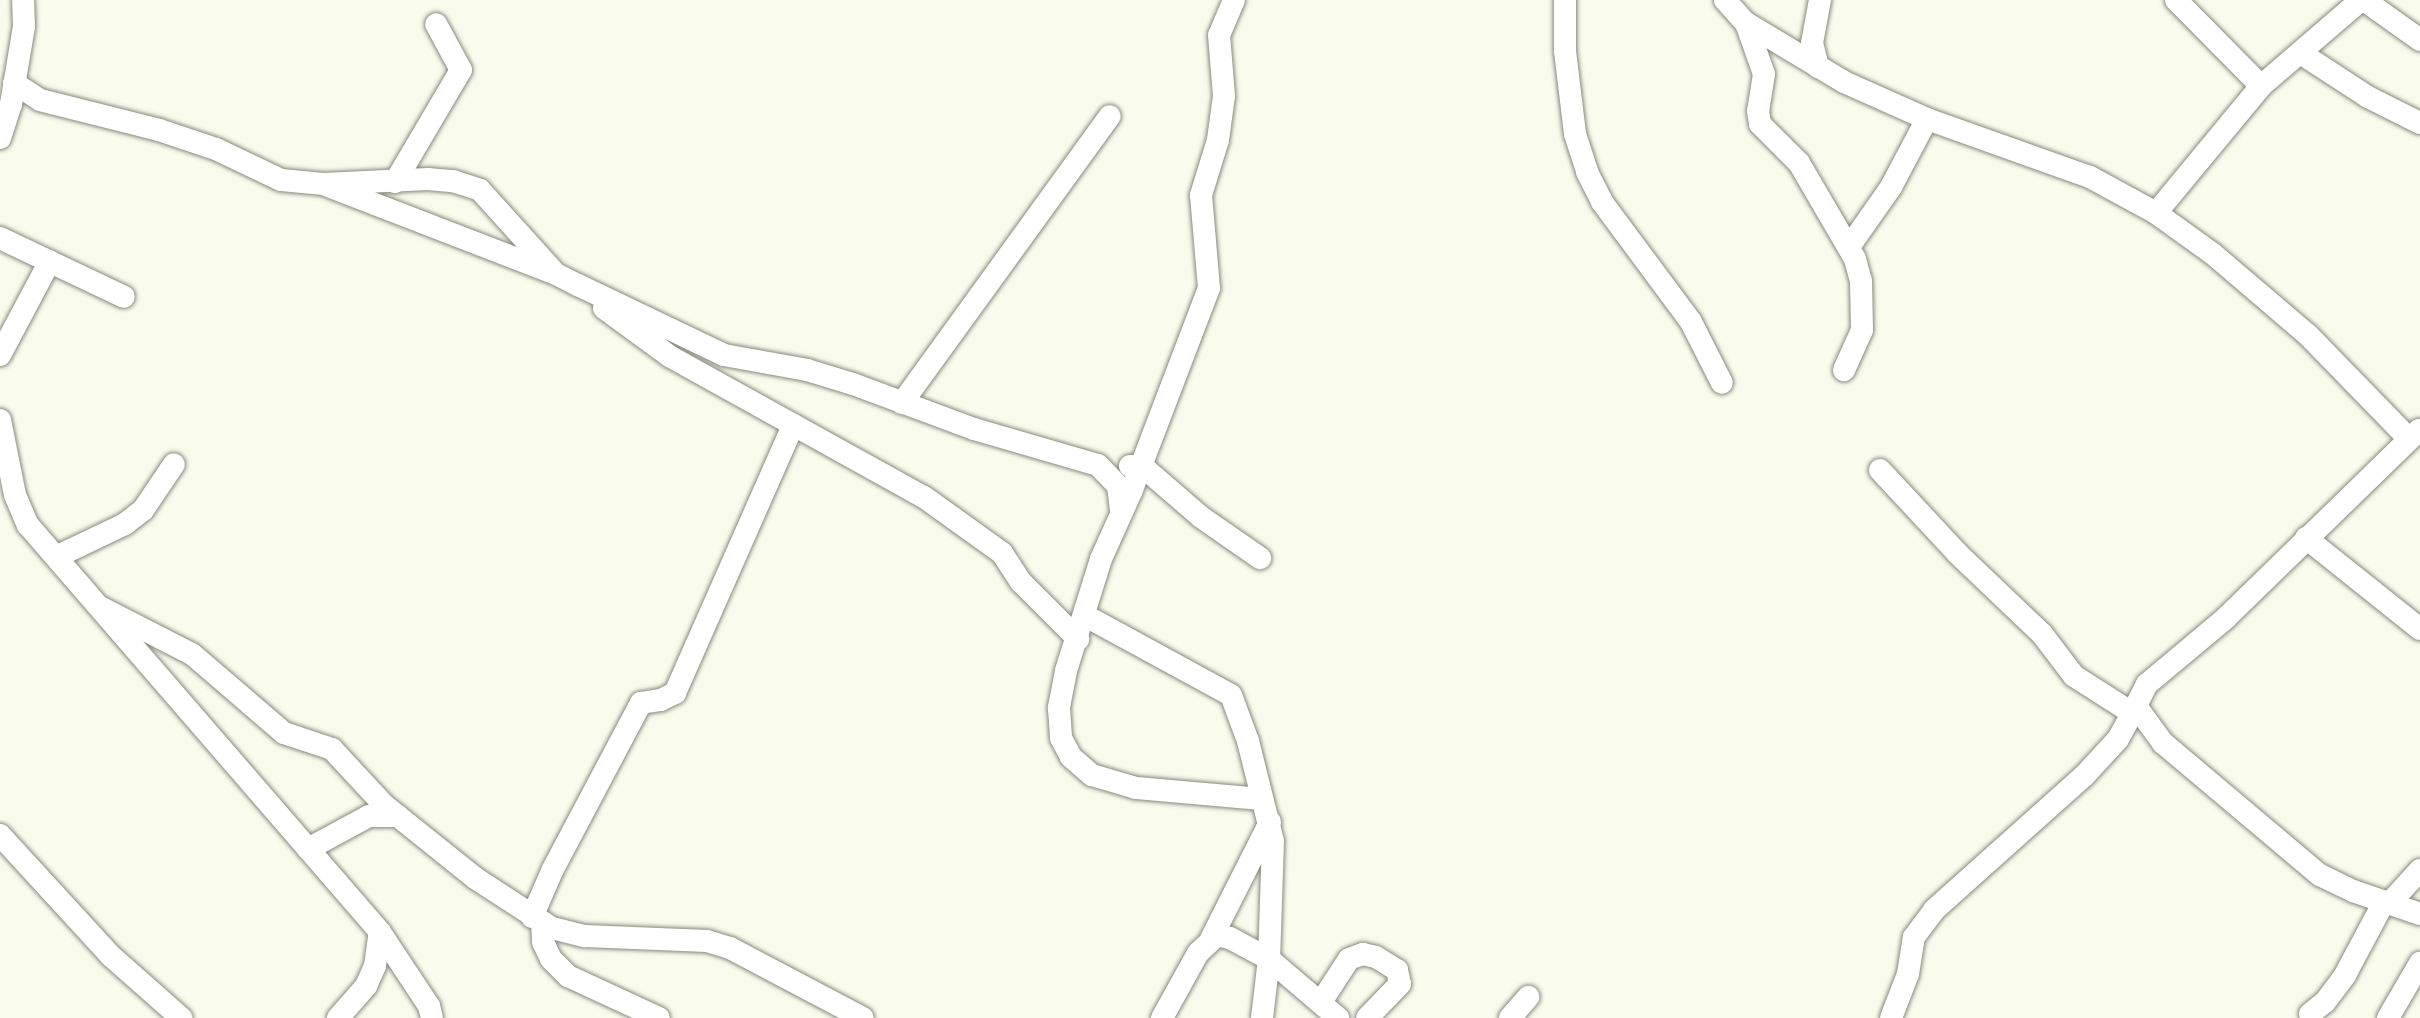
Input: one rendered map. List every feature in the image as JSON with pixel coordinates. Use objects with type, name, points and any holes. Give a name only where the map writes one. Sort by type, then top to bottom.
[{"type":"street","points":[[0,138],[13,94],[24,26],[23,0]]},
{"type":"street","points":[[1234,0],[1219,35],[1224,96],[1218,140],[1202,195],[1209,288],[1142,466],[1101,559],[1078,639],[1066,671],[1059,708],[1061,738],[1071,756],[1092,775],[1136,788],[1263,799]]},
{"type":"street","points":[[1565,0],[1565,51],[1575,134],[1587,172],[1602,202],[1691,322],[1722,383]]},
{"type":"street","points":[[1725,0],[1746,23],[1818,68],[1927,119],[2090,177],[2156,213],[2213,254],[2308,336],[2414,433],[2226,618],[2147,684],[2118,739],[2084,776],[1934,910],[1914,937],[1908,974],[1891,1018]]},
{"type":"street","points":[[1818,68],[1812,43],[1820,0]]},
{"type":"street","points":[[2176,0],[2261,86]]},
{"type":"street","points":[[2156,213],[2261,86],[2302,54],[2362,0],[2420,40]]},
{"type":"street","points":[[1746,23],[1764,74],[1758,111],[1760,124],[1799,163],[1849,247],[1861,280],[1862,330],[1844,370]]},
{"type":"street","points":[[395,182],[461,70],[436,24]]},
{"type":"street","points":[[2302,54],[2368,97],[2420,123]]},
{"type":"street","points":[[13,94],[159,130],[216,149],[281,180],[324,184],[453,181],[480,190],[556,274]]},
{"type":"street","points":[[902,403],[1110,116]]},
{"type":"street","points":[[1849,247],[1891,187],[1927,119]]},
{"type":"street","points":[[324,184],[348,197],[556,274],[724,355],[807,370],[974,429],[1098,465],[1142,466],[1201,517],[1260,558]]},
{"type":"street","points":[[0,238],[124,297]]},
{"type":"street","points":[[0,355],[50,261]]},
{"type":"street","points":[[578,285],[671,357],[924,497],[1002,553],[1021,582],[1078,639]]},
{"type":"street","points":[[0,420],[7,495],[28,525],[58,556],[380,932],[429,1006],[432,1018]]},
{"type":"street","points":[[659,1018],[568,976],[551,959],[543,942],[537,919],[553,869],[641,703],[661,700],[675,693],[793,425]]},
{"type":"street","points":[[58,556],[125,524],[144,510],[174,464]]},
{"type":"street","points":[[1098,465],[1118,486],[1121,511]]},
{"type":"street","points":[[1880,470],[1957,553],[2042,634],[2074,676],[2134,710],[2163,743],[2320,875],[2386,903],[2420,914]]},
{"type":"street","points":[[2306,538],[2420,629]]},
{"type":"street","points":[[100,607],[192,654],[284,733],[332,749],[360,783],[398,816],[475,878],[537,919],[585,936],[707,940],[730,948],[863,1018]]},
{"type":"street","points":[[1084,615],[1231,695],[1270,822],[1273,868],[1269,959],[1262,1018]]},
{"type":"street","points":[[308,849],[369,816],[398,816]]},
{"type":"street","points":[[1211,939],[1270,822]]},
{"type":"street","points":[[0,835],[111,956],[181,1018]]},
{"type":"street","points":[[2310,1014],[2345,975],[2386,903],[2420,870]]},
{"type":"street","points":[[1230,901],[1229,920],[1242,944]]},
{"type":"street","points":[[338,1018],[366,986],[375,966],[380,932]]},
{"type":"street","points":[[1162,1018],[1198,953],[1217,935],[1242,944],[1269,959],[1328,1012],[1349,959],[1363,954],[1376,957],[1396,970],[1400,984],[1367,1018]]},
{"type":"street","points":[[2388,1018],[2414,991],[2420,963]]},
{"type":"street","points":[[1510,1018],[1528,997]]}]
